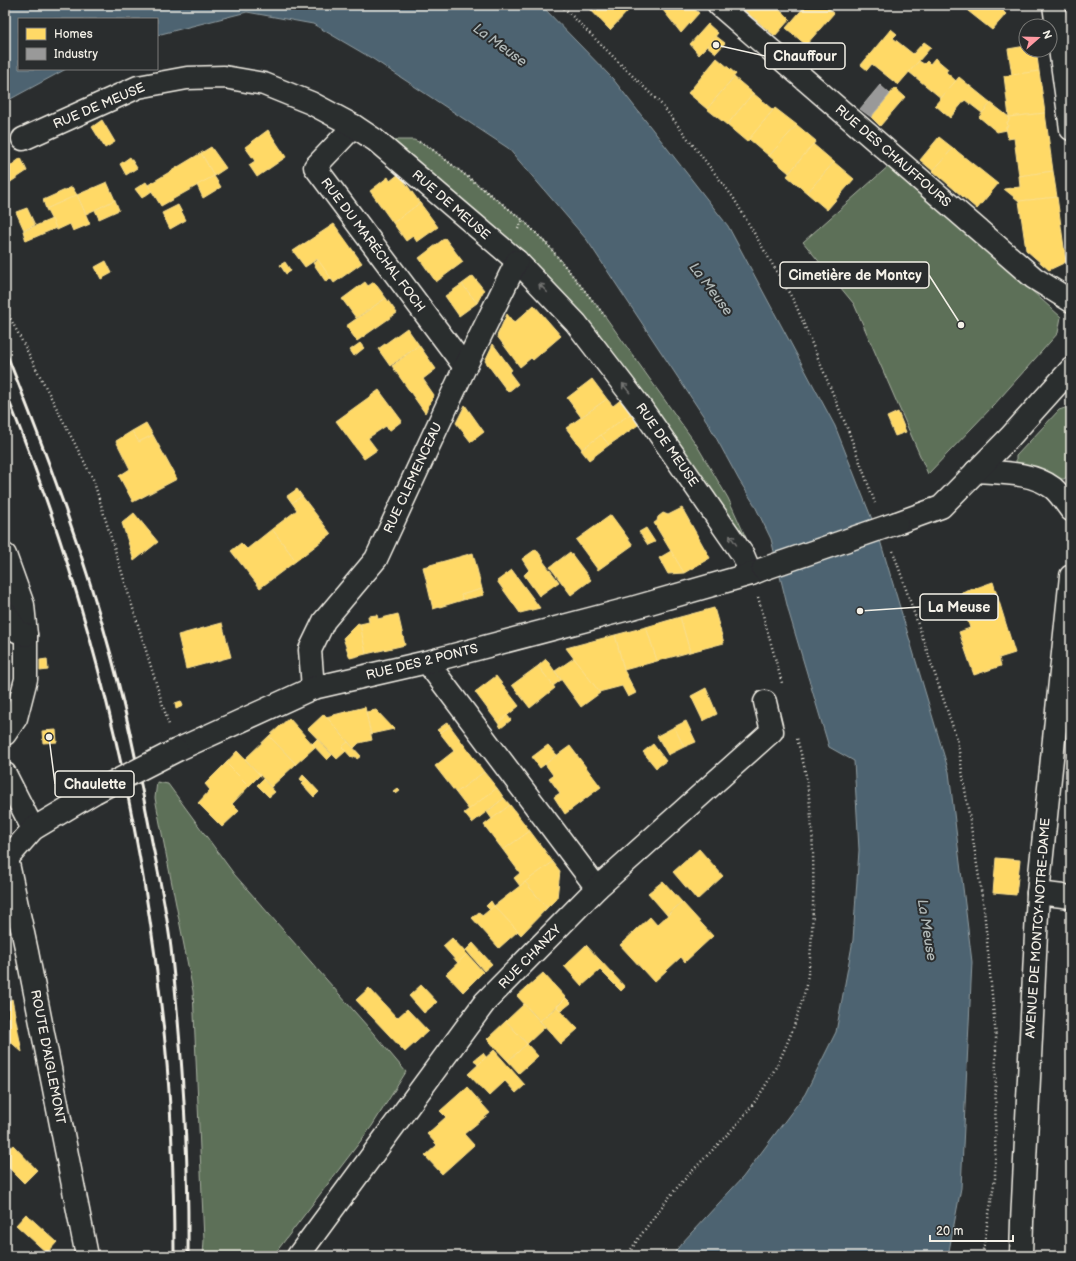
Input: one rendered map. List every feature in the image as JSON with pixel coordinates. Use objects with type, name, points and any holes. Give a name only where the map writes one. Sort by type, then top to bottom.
[{"type":"street","name":"RUE DES CHAUFFOURS","points":[[719,5],[1034,278],[1071,301]]},
{"type":"street","points":[[1054,5],[1071,129]]},
{"type":"street","name":"RUE DE MEUSE","points":[[23,139],[138,87],[187,78],[224,77],[264,84],[311,103],[354,126],[375,140],[517,261],[576,322],[642,409],[757,572]]},
{"type":"street","name":"RUE DU MARÉCHAL FOCH","points":[[354,126],[315,167],[465,367]]},
{"type":"street","name":"RUE CLEMENCEAU","points":[[313,688],[310,650],[324,622],[376,559],[465,367],[517,261]]},
{"type":"street","name":"RUE DES 2 PONTS","points":[[6,860],[33,829],[95,792],[177,750],[313,688],[427,662],[632,608],[757,572],[941,507],[1010,437],[1071,369]]},
{"type":"street","points":[[976,471],[1036,478],[1054,489],[1071,510]]},
{"type":"street","points":[[5,555],[23,605],[26,635],[26,679],[16,718],[5,734]]},
{"type":"street","name":"AVENUE DE MONTCY-NOTRE-DAME","points":[[1021,1256],[1038,893],[1071,576]]},
{"type":"street","points":[[5,612],[17,631],[26,635]]},
{"type":"street","points":[[427,662],[597,888]]},
{"type":"street","name":"RUE CHANZY","points":[[298,1256],[485,1002],[597,888],[772,730],[765,702]]},
{"type":"street","points":[[5,774],[33,829]]},
{"type":"street","name":"ROUTE D'AIGLEMONT","points":[[6,860],[28,960],[87,1256]]},
{"type":"street","points":[[1038,893],[1071,897]]},
{"type":"path","points":[[561,5],[662,105],[733,197],[795,303],[848,430],[877,509]]},
{"type":"path","points":[[5,308],[93,479],[177,750]]},
{"type":"path","points":[[890,544],[957,739],[984,909],[996,1038],[995,1178],[982,1256]]},
{"type":"path","points":[[757,572],[759,600],[782,685]]},
{"type":"path","points":[[627,1256],[671,1195],[736,1124],[755,1100],[774,1072],[796,1018],[805,990],[810,960],[814,871],[806,776],[796,738]]},
{"type":"green space","points":[[375,140],[414,140],[428,146],[523,220],[548,245],[602,312],[696,444],[728,498],[747,540],[743,555],[576,323]]},
{"type":"green space","points":[[891,164],[1061,317],[1058,333],[993,406],[928,474],[854,304],[803,242]]},
{"type":"green space","points":[[1068,407],[1071,410],[1071,462],[1067,477],[1064,479],[1058,479],[1045,470],[1016,463],[1016,456],[1059,410]]},
{"type":"green space","points":[[157,782],[168,784],[234,874],[406,1072],[372,1126],[273,1256],[203,1256],[204,1240],[193,991],[155,798]]},
{"type":"water","points":[[5,5],[541,5],[613,79],[728,226],[835,426],[879,537],[949,772],[972,962],[961,1188],[948,1256],[672,1256],[681,1244],[743,1177],[805,1094],[836,1032],[853,940],[859,850],[854,761],[829,747],[789,613],[771,539],[754,504],[708,423],[587,240],[508,148],[373,59],[313,24],[247,12],[158,35],[158,18],[18,18],[18,70],[64,70],[5,102]]},
{"type":"building: Homes","points":[[586,5],[624,5],[629,10],[610,30]]},
{"type":"building: Homes","points":[[659,5],[690,5],[699,13],[681,33]]},
{"type":"building: Homes","points":[[738,5],[774,5],[790,19],[775,36]]},
{"type":"building: Homes","points":[[806,5],[825,5],[834,13],[806,45],[786,28]]},
{"type":"building: Homes","points":[[972,5],[1002,5],[1006,8],[1003,11],[1006,14],[992,30],[968,11]]},
{"type":"building: Homes","points":[[708,24],[718,33],[699,55],[690,44]]},
{"type":"building: Homes","points":[[891,29],[897,34],[893,38],[913,54],[924,42],[931,47],[898,85],[872,64],[867,70],[861,65]]},
{"type":"building: Homes","points":[[716,36],[725,43],[716,53],[707,46]]},
{"type":"building: Homes","points":[[1018,47],[1018,58],[1037,58],[1039,71],[1012,75],[1008,49]]},
{"type":"building: Homes","points":[[717,58],[736,74],[707,109],[688,93]]},
{"type":"building: Homes","points":[[935,58],[948,69],[946,72],[956,81],[941,98],[909,72],[919,61],[924,64],[927,61],[930,64]]},
{"type":"building: Homes","points":[[1039,71],[1045,113],[1009,117],[1004,76]]},
{"type":"building: Homes","points":[[734,77],[753,93],[727,125],[707,109]]},
{"type":"building: Homes","points":[[959,77],[991,103],[982,113],[965,100],[950,118],[935,105]]},
{"type":"building: Homes","points":[[895,88],[905,97],[880,126],[871,117]]},
{"type":"building: Homes","points":[[753,93],[773,110],[747,142],[727,125]]},
{"type":"building: Homes","points":[[991,103],[1009,117],[1009,121],[1007,122],[1008,126],[1006,127],[1007,130],[997,132],[979,117]]},
{"type":"building: Homes","points":[[775,108],[797,125],[769,156],[749,139]]},
{"type":"building: Homes","points":[[1045,113],[1053,171],[1019,176],[1014,138],[1008,139],[1006,127],[1008,126],[1007,122],[1009,121],[1009,117]]},
{"type":"building: Homes","points":[[102,120],[115,142],[105,148],[92,127]]},
{"type":"building: Homes","points":[[797,125],[816,141],[789,173],[769,156]]},
{"type":"building: Homes","points":[[268,130],[286,157],[257,177],[249,165],[255,161],[245,147]]},
{"type":"building: Homes","points":[[939,137],[953,148],[933,171],[920,160]]},
{"type":"building: Homes","points":[[813,144],[834,162],[807,193],[787,176]]},
{"type":"building: Homes","points":[[211,147],[226,168],[214,176],[201,153]]},
{"type":"building: Homes","points":[[953,148],[998,184],[977,209],[933,171]]},
{"type":"building: Homes","points":[[201,153],[214,176],[161,206],[148,185]]},
{"type":"building: Homes","points":[[130,157],[137,168],[126,175],[120,164]]},
{"type":"building: Homes","points":[[21,158],[27,171],[9,183],[5,177],[5,170]]},
{"type":"building: Homes","points":[[834,162],[854,179],[827,210],[807,193]]},
{"type":"building: Homes","points":[[1053,171],[1057,197],[1019,201],[1004,189],[1020,187],[1019,176]]},
{"type":"building: Homes","points":[[399,174],[420,203],[393,223],[370,191],[388,177],[390,181]]},
{"type":"building: Homes","points":[[214,176],[221,187],[203,198],[197,185]]},
{"type":"building: Homes","points":[[107,182],[115,200],[86,214],[77,195]]},
{"type":"building: Homes","points":[[146,182],[152,191],[142,198],[135,189]]},
{"type":"building: Homes","points":[[72,187],[77,195],[46,209],[43,200]]},
{"type":"building: Homes","points":[[77,195],[90,224],[73,231],[70,224],[57,230],[46,209]]},
{"type":"building: Homes","points":[[1057,197],[1066,262],[1049,270],[1026,250],[1019,201]]},
{"type":"building: Homes","points":[[115,200],[119,210],[99,219],[95,210]]},
{"type":"building: Homes","points":[[420,203],[438,227],[417,242],[413,236],[406,241],[393,223]]},
{"type":"building: Homes","points":[[178,205],[186,220],[170,229],[162,213]]},
{"type":"building: Homes","points":[[27,208],[35,225],[24,230],[16,212]]},
{"type":"building: Homes","points":[[52,219],[56,228],[26,241],[23,231]]},
{"type":"building: Homes","points":[[334,224],[362,263],[334,283],[317,259],[305,267],[293,251]]},
{"type":"building: Homes","points":[[445,238],[463,262],[436,282],[419,258]]},
{"type":"building: Homes","points":[[318,260],[331,278],[326,282],[313,263]]},
{"type":"building: Homes","points":[[106,261],[112,273],[101,279],[95,267]]},
{"type":"building: Homes","points":[[285,262],[291,271],[286,274],[280,265]]},
{"type":"building: Homes","points":[[473,276],[484,290],[477,303],[462,284]]},
{"type":"building: Homes","points":[[365,282],[368,286],[374,282],[386,298],[356,318],[342,299]]},
{"type":"building: Homes","points":[[462,284],[477,303],[459,316],[445,296]]},
{"type":"building: Homes","points":[[386,298],[397,313],[357,341],[346,326]]},
{"type":"building: Homes","points":[[534,305],[561,336],[533,360],[531,358],[520,367],[497,336],[507,314],[514,323]]},
{"type":"building: Homes","points":[[407,328],[419,345],[390,366],[378,349]]},
{"type":"building: Homes","points":[[360,343],[364,348],[354,356],[350,350]]},
{"type":"building: Homes","points":[[493,344],[512,370],[509,372],[518,384],[508,392],[485,361]]},
{"type":"building: Homes","points":[[419,345],[436,369],[423,379],[434,395],[425,413],[392,366]]},
{"type":"building: Homes","points":[[592,379],[607,399],[581,417],[567,398]]},
{"type":"building: Homes","points":[[379,390],[402,421],[389,431],[386,426],[368,438],[377,450],[364,459],[336,421]]},
{"type":"building: Homes","points":[[623,398],[633,412],[582,449],[566,428],[607,399],[613,406]]},
{"type":"building: Homes","points":[[465,405],[484,432],[471,442],[456,423]]},
{"type":"building: Homes","points":[[633,412],[641,423],[609,445],[601,435]]},
{"type":"building: Homes","points":[[898,412],[906,432],[895,436],[887,417]]},
{"type":"building: Homes","points":[[146,423],[153,435],[139,442],[132,431]]},
{"type":"building: Homes","points":[[132,431],[139,442],[153,435],[177,479],[133,502],[119,476],[130,469],[116,441]]},
{"type":"building: Homes","points":[[601,435],[609,445],[589,460],[581,450]]},
{"type":"building: Homes","points":[[297,489],[302,496],[292,503],[287,496]]},
{"type":"building: Homes","points":[[302,496],[331,534],[296,561],[272,529],[297,510],[292,503]]},
{"type":"building: Homes","points":[[682,508],[710,558],[684,573],[654,523],[663,513],[668,515]]},
{"type":"building: Homes","points":[[134,513],[158,542],[134,561],[122,523]]},
{"type":"building: Homes","points":[[611,515],[633,545],[598,570],[576,540]]},
{"type":"building: Homes","points":[[646,528],[655,542],[648,545],[639,532]]},
{"type":"building: Homes","points":[[272,529],[296,561],[260,588],[231,551],[241,543],[247,549]]},
{"type":"building: Homes","points":[[536,549],[559,582],[539,596],[524,575],[529,570],[522,559]]},
{"type":"building: Homes","points":[[671,551],[684,573],[668,574],[659,558]]},
{"type":"building: Homes","points":[[570,552],[591,580],[571,595],[550,567]]},
{"type":"building: Homes","points":[[473,553],[482,589],[461,595],[463,600],[433,609],[423,567]]},
{"type":"building: Homes","points":[[512,570],[540,608],[520,613],[497,581]]},
{"type":"building: Homes","points":[[993,582],[1015,653],[999,658],[1001,666],[974,675],[959,632],[970,628],[959,594]]},
{"type":"building: Homes","points":[[482,589],[484,595],[463,600],[461,595]]},
{"type":"building: Homes","points":[[714,608],[724,643],[690,652],[680,617]]},
{"type":"building: Homes","points":[[398,614],[405,645],[366,654],[360,624],[369,622],[368,616],[377,615],[378,619]]},
{"type":"building: Homes","points":[[680,617],[690,652],[657,661],[646,627]]},
{"type":"building: Homes","points":[[222,623],[231,657],[186,669],[178,635]]},
{"type":"building: Homes","points":[[358,623],[360,624],[366,654],[350,658],[343,638]]},
{"type":"building: Homes","points":[[646,627],[657,661],[624,670],[615,635]]},
{"type":"building: Homes","points":[[615,635],[624,670],[636,693],[628,697],[622,686],[599,692],[566,648]]},
{"type":"building: Homes","points":[[574,658],[600,693],[581,707],[555,671]]},
{"type":"building: Homes","points":[[47,659],[48,670],[40,671],[40,660]]},
{"type":"building: Homes","points":[[546,659],[561,680],[553,686],[538,666]]},
{"type":"building: Homes","points":[[538,666],[555,688],[530,708],[512,685]]},
{"type":"building: Homes","points":[[496,676],[519,706],[498,723],[475,692]]},
{"type":"building: Homes","points":[[706,688],[717,714],[703,721],[691,696]]},
{"type":"building: Homes","points":[[181,701],[183,706],[176,709],[175,703]]},
{"type":"building: Homes","points":[[365,707],[372,740],[359,743],[354,748],[326,717]]},
{"type":"building: Homes","points":[[376,710],[394,729],[371,734],[366,712]]},
{"type":"building: Homes","points":[[324,714],[348,742],[342,747],[346,751],[337,759],[308,729]]},
{"type":"building: Homes","points":[[507,715],[511,720],[501,728],[498,723]]},
{"type":"building: Homes","points":[[289,718],[315,747],[296,764],[269,736]]},
{"type":"building: Homes","points":[[686,721],[696,742],[684,747],[674,727]]},
{"type":"building: Homes","points":[[448,722],[450,726],[440,733],[437,730]]},
{"type":"building: Homes","points":[[450,726],[484,772],[456,793],[435,766],[454,751],[440,733]]},
{"type":"building: Homes","points":[[674,727],[684,747],[668,755],[657,736]]},
{"type":"building: Homes","points":[[56,730],[57,742],[43,743],[42,731]]},
{"type":"building: Homes","points":[[269,736],[296,764],[271,787],[245,759]]},
{"type":"building: Homes","points":[[317,739],[332,755],[327,760],[312,744]]},
{"type":"building: Homes","points":[[348,742],[361,756],[357,759],[355,756],[352,758],[342,747]]},
{"type":"building: Homes","points":[[653,744],[666,761],[656,768],[643,752]]},
{"type":"building: Homes","points":[[548,745],[557,755],[540,768],[532,757]]},
{"type":"building: Homes","points":[[570,746],[601,787],[565,814],[554,797],[560,793],[549,778],[553,775],[545,764]]},
{"type":"building: Homes","points":[[237,751],[260,775],[249,786],[226,763]]},
{"type":"building: Homes","points":[[226,763],[249,786],[232,804],[239,811],[222,827],[198,803],[210,790],[205,784]]},
{"type":"building: Homes","points":[[484,772],[497,788],[469,810],[456,793]]},
{"type":"building: Homes","points":[[303,775],[307,779],[303,782],[300,779]]},
{"type":"building: Homes","points":[[263,779],[275,792],[269,797],[257,785]]},
{"type":"building: Homes","points":[[307,779],[319,792],[314,797],[302,784]]},
{"type":"building: Homes","points":[[397,788],[400,791],[396,794],[393,791]]},
{"type":"building: Homes","points":[[497,788],[504,798],[472,823],[464,813]]},
{"type":"building: Homes","points":[[504,798],[510,805],[492,819],[487,812]]},
{"type":"building: Homes","points":[[510,805],[530,831],[503,850],[484,825]]},
{"type":"building: Homes","points":[[530,831],[553,862],[520,886],[514,878],[520,873],[503,850]]},
{"type":"building: Homes","points":[[699,849],[723,876],[697,900],[673,872]]},
{"type":"building: Homes","points":[[996,858],[1020,860],[1016,895],[993,893]]},
{"type":"building: Homes","points":[[553,862],[560,871],[557,898],[547,908],[525,882]]},
{"type":"building: Homes","points":[[663,881],[682,902],[667,915],[648,893]]},
{"type":"building: Homes","points":[[525,882],[547,908],[521,935],[494,906]]},
{"type":"building: Homes","points":[[491,901],[494,906],[490,910],[486,906]]},
{"type":"building: Homes","points":[[682,902],[713,936],[685,962],[681,957],[654,982],[620,945],[650,917],[657,925]]},
{"type":"building: Homes","points":[[494,906],[518,931],[499,948],[472,918],[479,912],[482,916]]},
{"type":"building: Homes","points":[[452,938],[467,954],[458,963],[443,946]]},
{"type":"building: Homes","points":[[473,943],[492,964],[484,971],[466,950]]},
{"type":"building: Homes","points":[[586,945],[625,987],[621,991],[600,970],[582,986],[564,966]]},
{"type":"building: Homes","points":[[467,954],[483,972],[463,992],[446,974]]},
{"type":"building: Homes","points":[[543,973],[566,998],[540,1021],[517,996]]},
{"type":"building: Homes","points":[[421,985],[437,1002],[424,1013],[409,996]]},
{"type":"building: Homes","points":[[369,988],[397,1018],[407,1009],[428,1031],[405,1052],[356,1000]]},
{"type":"building: Homes","points":[[566,998],[571,1003],[561,1011],[557,1007]]},
{"type":"building: Homes","points":[[12,999],[22,1052],[5,1037],[5,1003]]},
{"type":"building: Homes","points":[[524,1004],[545,1027],[527,1044],[506,1021]]},
{"type":"building: Homes","points":[[557,1007],[578,1029],[561,1044],[540,1021]]},
{"type":"building: Homes","points":[[1071,1014],[1071,1025],[1065,1019]]},
{"type":"building: Homes","points":[[506,1021],[527,1044],[508,1061],[487,1039]]},
{"type":"building: Homes","points":[[527,1044],[538,1056],[519,1073],[508,1061]]},
{"type":"building: Homes","points":[[494,1050],[525,1085],[516,1093],[505,1081],[489,1096],[468,1074]]},
{"type":"building: Homes","points":[[483,1053],[486,1057],[478,1065],[474,1060]]},
{"type":"building: Homes","points":[[467,1087],[490,1113],[464,1134],[474,1145],[442,1174],[425,1156],[437,1145],[427,1134],[446,1117],[440,1111]]},
{"type":"building: Homes","points":[[13,1145],[37,1170],[24,1183],[5,1164],[5,1152]]},
{"type":"building: Homes","points":[[26,1214],[57,1242],[47,1253],[16,1225]]},
{"type":"building: Industry","points":[[880,85],[890,94],[871,117],[860,109]]},
{"type":"railway","points":[[5,350],[49,463],[76,539],[100,616],[117,679],[139,774],[165,910],[175,986],[186,1140],[188,1256]]},
{"type":"railway","points":[[5,391],[63,549],[109,711],[127,793],[143,875],[165,1042],[172,1149],[174,1256]]},
{"type":"place","name":"Chauffour","points":[[716,45]]},
{"type":"place","name":"Cimetière de Montcy","points":[[961,325]]},
{"type":"place","name":"La Meuse","points":[[860,611]]},
{"type":"place","name":"Chaulette","points":[[49,737]]}]
